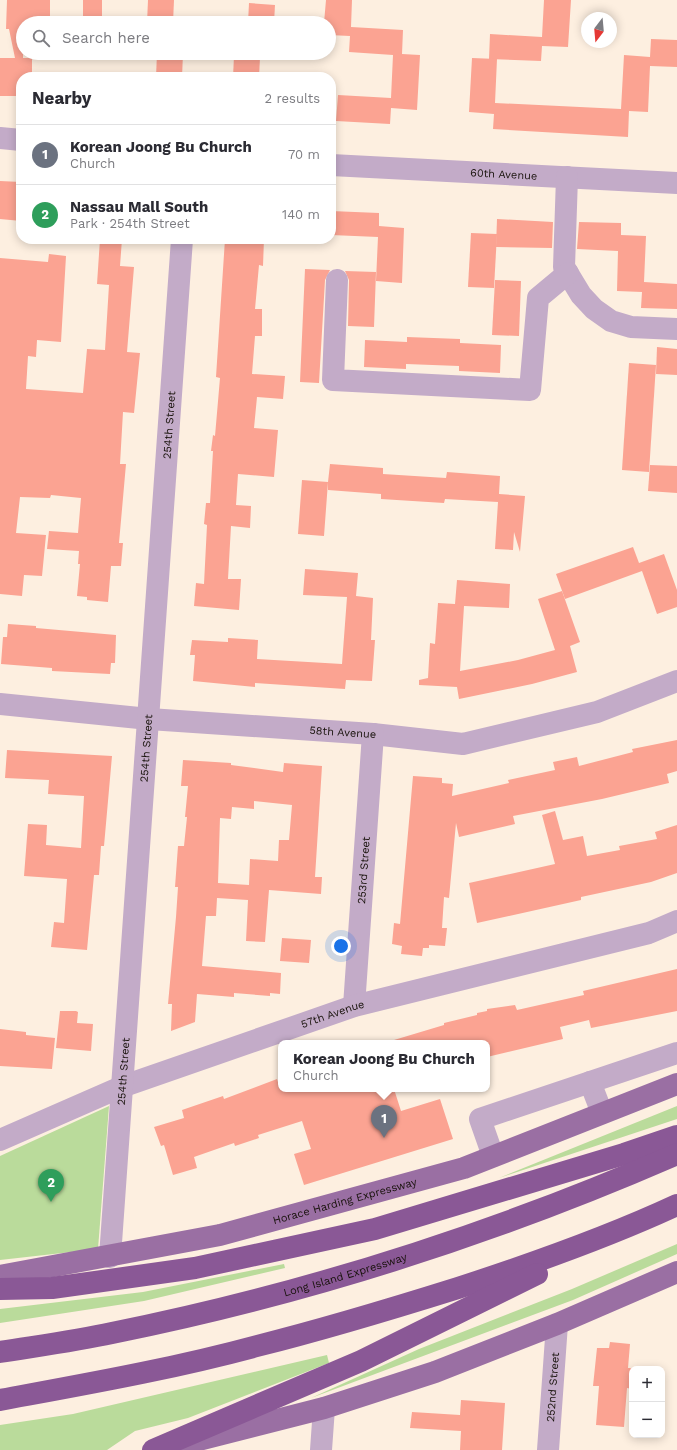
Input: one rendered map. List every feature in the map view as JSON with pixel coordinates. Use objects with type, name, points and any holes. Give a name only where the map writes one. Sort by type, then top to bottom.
[{"type":"highway","points":[[0,1289],[52,1288],[195,1268],[374,1229],[624,1154],[677,1136]]},
{"type":"highway","name":"Long Island Expressway","points":[[0,1352],[112,1333],[188,1316],[240,1304],[368,1268],[491,1229],[621,1178],[677,1154]]},
{"type":"highway","points":[[153,1450],[361,1361],[677,1206]]},
{"type":"highway","points":[[0,1400],[127,1376],[241,1350],[374,1314],[511,1271],[638,1224]]},
{"type":"main road","name":"Horace Harding Expressway","points":[[0,1276],[110,1257],[220,1235],[464,1168],[677,1084]]},
{"type":"main road","points":[[161,1450],[324,1408],[435,1372],[557,1324],[677,1272]]},
{"type":"street","points":[[0,138],[16,140]]},
{"type":"street","name":"60th Avenue","points":[[336,165],[677,183]]},
{"type":"street","points":[[567,177],[564,267],[581,295],[594,309],[611,320],[631,327],[677,329]]},
{"type":"street","name":"254th Street","points":[[110,1257],[182,244]]},
{"type":"street","points":[[337,280],[333,380],[530,390],[538,298],[568,274]]},
{"type":"street","name":"58th Avenue","points":[[0,704],[148,719],[373,734],[463,744],[597,712],[677,681]]},
{"type":"street","name":"253rd Street","points":[[354,1006],[373,734]]},
{"type":"street","name":"57th Avenue","points":[[0,1140],[121,1087],[354,1006],[650,933],[677,921]]},
{"type":"street","points":[[493,1156],[480,1119],[677,1053]]},
{"type":"street","points":[[590,1082],[602,1113]]},
{"type":"street","name":"252nd Street","points":[[548,1450],[557,1324]]},
{"type":"street","points":[[321,1450],[324,1408]]},
{"type":"green space","points":[[109,1106],[98,1249],[0,1260],[0,1156]]},
{"type":"green space","points":[[677,1106],[677,1119],[499,1178]]},
{"type":"green space","points":[[677,1244],[677,1254],[573,1300],[311,1398],[419,1349],[572,1289]]},
{"type":"green space","points":[[284,1264],[285,1268],[144,1301],[0,1323],[0,1309],[143,1292]]},
{"type":"green space","points":[[327,1355],[329,1363],[188,1418],[135,1431],[107,1450],[0,1450],[0,1425],[73,1414]]},
{"type":"building","points":[[7,0],[50,0],[50,16],[16,16],[16,60],[32,60],[32,72],[16,72],[16,96],[0,96],[0,58],[15,58],[9,29],[6,29]]},
{"type":"building","points":[[83,0],[102,0],[102,16],[83,16]]},
{"type":"building","points":[[148,0],[174,0],[173,16],[147,16]]},
{"type":"building","points":[[326,0],[352,0],[351,27],[403,30],[402,54],[420,55],[417,110],[391,108],[390,124],[336,121],[338,95],[391,98],[393,55],[349,52],[350,36],[336,35],[336,16],[325,16]]},
{"type":"building","points":[[544,0],[571,0],[568,47],[542,46],[541,61],[489,59],[490,34],[542,37]]},
{"type":"building","points":[[249,3],[275,5],[274,16],[248,16]]},
{"type":"building","points":[[651,39],[677,40],[677,67],[650,66],[648,112],[629,111],[628,137],[493,129],[494,114],[469,112],[472,58],[497,59],[495,103],[621,109],[624,55],[650,57]]},
{"type":"building","points":[[157,60],[183,60],[182,72],[156,72]]},
{"type":"building","points":[[234,60],[260,60],[259,72],[233,72]]},
{"type":"building","points":[[0,181],[16,182],[16,221],[0,219]]},
{"type":"building","points":[[336,211],[379,213],[379,226],[404,228],[402,283],[376,281],[378,237],[336,235]]},
{"type":"building","points":[[497,219],[553,222],[552,248],[496,247]]},
{"type":"building","points":[[579,222],[621,223],[621,235],[646,236],[644,282],[677,284],[677,309],[641,308],[642,292],[617,291],[618,251],[577,249]]},
{"type":"building","points":[[471,233],[497,234],[494,288],[468,287]]},
{"type":"building","points":[[100,244],[122,244],[120,266],[134,267],[127,352],[140,353],[134,413],[123,412],[120,464],[126,464],[119,543],[123,543],[121,566],[111,566],[108,602],[87,600],[87,597],[77,596],[80,564],[78,564],[79,551],[47,549],[49,531],[78,533],[81,498],[51,495],[50,498],[20,497],[16,533],[46,535],[42,576],[24,575],[22,596],[0,594],[0,258],[48,262],[49,254],[66,256],[61,342],[37,340],[36,357],[28,356],[26,389],[83,393],[87,349],[105,350],[109,285],[97,284]]},
{"type":"building","points":[[225,244],[264,244],[263,266],[259,265],[255,309],[262,309],[262,336],[255,336],[252,374],[285,376],[283,399],[257,397],[254,428],[278,430],[274,477],[238,474],[236,505],[251,506],[250,528],[231,526],[228,579],[241,579],[239,610],[194,606],[196,583],[204,584],[207,525],[204,524],[206,503],[210,503],[213,451],[211,451],[213,435],[215,436],[220,378],[216,377]]},
{"type":"building","points":[[305,269],[330,270],[325,280],[319,383],[300,382]]},
{"type":"building","points":[[345,271],[376,272],[374,327],[348,326],[349,280]]},
{"type":"building","points":[[495,280],[521,281],[519,336],[492,335]]},
{"type":"building","points":[[407,337],[460,339],[460,343],[501,345],[500,373],[459,371],[459,366],[406,364],[406,369],[364,367],[365,340],[407,342]]},
{"type":"building","points":[[657,347],[677,349],[677,375],[656,374]]},
{"type":"building","points":[[629,363],[656,365],[649,472],[622,470]]},
{"type":"building","points":[[330,464],[383,468],[383,474],[446,478],[447,472],[500,476],[499,494],[525,496],[520,552],[514,532],[513,550],[495,549],[498,502],[445,499],[444,503],[381,499],[381,494],[328,490]]},
{"type":"building","points":[[650,465],[677,466],[677,493],[648,491]]},
{"type":"building","points":[[302,480],[328,482],[324,536],[298,534]]},
{"type":"building","points":[[633,547],[639,563],[664,554],[677,590],[677,607],[657,614],[642,571],[565,599],[556,574]]},
{"type":"building","points":[[305,569],[358,573],[356,596],[373,598],[371,640],[375,640],[372,681],[346,680],[345,689],[255,683],[255,687],[193,681],[195,655],[190,655],[192,640],[228,642],[228,638],[258,640],[257,659],[342,664],[347,597],[303,595]]},
{"type":"building","points":[[457,580],[510,584],[509,608],[464,606],[460,671],[518,660],[555,650],[538,599],[562,591],[580,642],[570,646],[577,672],[532,684],[459,699],[457,687],[419,685],[419,680],[428,678],[430,643],[435,644],[438,603],[455,604]]},
{"type":"building","points":[[8,624],[116,635],[115,663],[111,663],[110,674],[52,671],[52,668],[1,664],[3,637],[7,637]]},
{"type":"building","points":[[677,740],[677,771],[667,774],[669,783],[602,799],[513,816],[515,824],[459,837],[456,823],[449,898],[444,897],[442,928],[447,928],[445,946],[429,945],[429,948],[423,948],[422,956],[401,954],[402,946],[392,944],[394,923],[400,924],[413,776],[442,778],[442,783],[453,784],[452,796],[509,783],[508,780],[555,770],[553,762],[577,757],[579,766],[633,752],[632,749]]},
{"type":"building","points":[[7,750],[112,756],[104,846],[101,846],[99,875],[94,875],[87,950],[51,947],[54,922],[64,923],[67,879],[24,876],[28,824],[47,825],[46,845],[81,848],[84,796],[48,794],[49,780],[5,778]]},
{"type":"building","points":[[183,760],[231,763],[231,765],[283,772],[284,763],[322,766],[315,877],[322,877],[321,894],[269,890],[265,942],[246,941],[248,900],[217,898],[216,916],[206,916],[202,966],[281,973],[280,994],[270,993],[270,996],[234,993],[234,997],[197,994],[195,1022],[171,1031],[172,1004],[168,1004],[178,887],[175,887],[178,846],[184,846],[187,817],[185,817],[188,786],[181,786]],"holes":[[[254,801],[292,805],[289,840],[279,840],[278,861],[250,859],[249,885],[218,883],[220,818],[231,819],[232,807],[254,809]]]},
{"type":"building","points":[[555,811],[563,840],[583,836],[587,856],[620,850],[619,846],[657,839],[655,832],[677,825],[677,873],[651,882],[581,897],[581,900],[477,923],[469,883],[555,864],[542,815]]},
{"type":"building","points":[[282,938],[311,940],[309,963],[280,961]]},
{"type":"building","points":[[677,969],[677,1011],[591,1028],[589,1020],[560,1027],[563,1039],[490,1056],[490,1040],[394,1040],[444,1025],[444,1023],[477,1015],[477,1013],[487,1011],[487,1009],[515,1005],[517,1010],[584,995],[583,991]]},
{"type":"building","points":[[60,1011],[76,1011],[78,1012],[77,1023],[93,1024],[91,1051],[56,1048]]},
{"type":"building","points":[[0,1029],[26,1032],[26,1035],[55,1038],[52,1069],[0,1066]]},
{"type":"building","points":[[277,1079],[278,1092],[395,1092],[401,1111],[440,1099],[453,1139],[304,1185],[294,1154],[311,1149],[302,1121],[258,1135],[259,1138],[235,1146],[234,1143],[194,1157],[197,1168],[173,1175],[164,1145],[161,1146],[154,1127],[184,1118],[182,1110],[223,1096],[224,1099]]},
{"type":"building","points":[[610,1342],[630,1344],[628,1368],[629,1388],[627,1388],[624,1427],[596,1425],[599,1386],[593,1386],[597,1348],[609,1348]]},
{"type":"building","points":[[461,1400],[505,1403],[502,1450],[460,1450],[461,1431],[410,1428],[412,1412],[460,1415]]},
{"type":"place","name":"Korean Joong Bu Church","points":[[384,1138]]},
{"type":"place","name":"Nassau Mall South","points":[[51,1202]]}]
